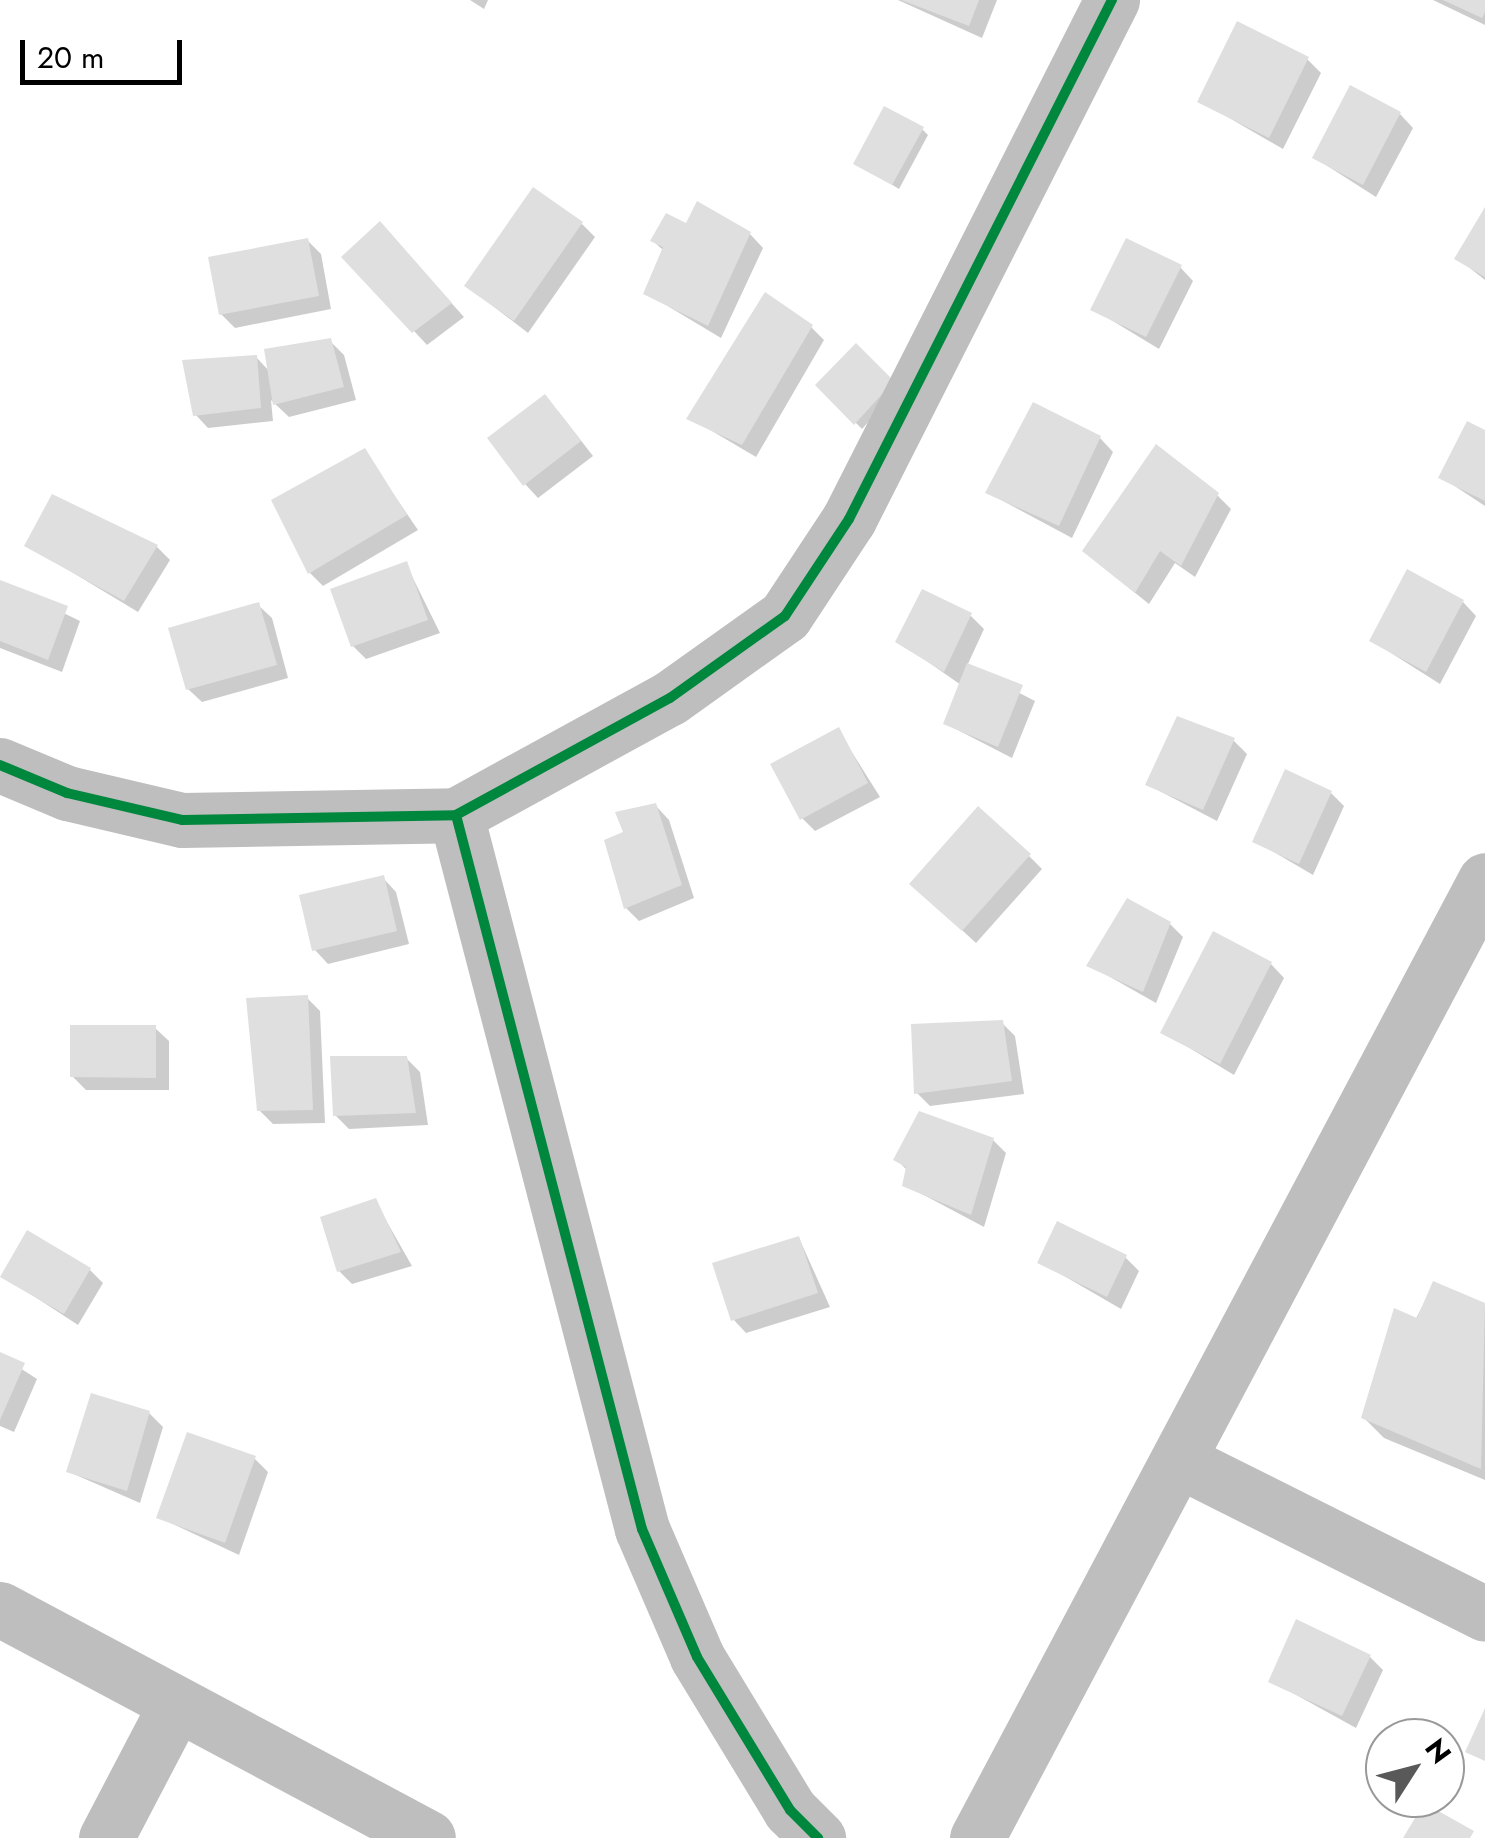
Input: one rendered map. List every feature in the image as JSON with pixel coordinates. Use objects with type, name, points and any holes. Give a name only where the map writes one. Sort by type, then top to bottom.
[{"type":"street","points":[[0,765],[67,793],[182,820],[456,815],[670,698],[786,616],[849,519],[1112,0]]},
{"type":"street","points":[[456,815],[642,1529],[696,1657],[790,1810],[818,1838]]},
{"type":"street","points":[[978,1838],[1485,880]]},
{"type":"street","points":[[1178,1460],[1485,1614]]},
{"type":"street","points":[[0,1609],[428,1838]]},
{"type":"street","points":[[106,1838],[176,1704]]},
{"type":"building","points":[[901,0],[979,0],[969,26]]},
{"type":"building","points":[[1443,0],[1485,0],[1485,12],[1482,18]]},
{"type":"building","points":[[1237,21],[1309,57],[1269,138],[1197,102]]},
{"type":"building","points":[[1350,85],[1401,112],[1363,185],[1312,158]]},
{"type":"building","points":[[884,106],[924,127],[892,185],[853,164]]},
{"type":"building","points":[[533,187],[583,222],[514,321],[464,286]]},
{"type":"building","points":[[697,201],[751,232],[708,326],[643,294],[663,247],[650,241],[666,213],[686,223]]},
{"type":"building","points":[[1485,207],[1485,277],[1454,259]]},
{"type":"building","points":[[380,221],[452,303],[412,333],[341,257]]},
{"type":"building","points":[[308,238],[319,296],[219,315],[208,257]]},
{"type":"building","points":[[1126,238],[1182,265],[1146,337],[1090,310]]},
{"type":"building","points":[[765,292],[813,325],[742,445],[686,419]]},
{"type":"building","points":[[331,338],[344,387],[273,405],[264,349]]},
{"type":"building","points":[[856,343],[894,381],[854,425],[815,385]]},
{"type":"building","points":[[257,355],[261,408],[193,416],[182,360]]},
{"type":"building","points":[[545,394],[581,441],[523,486],[487,438]]},
{"type":"building","points":[[1033,402],[1101,436],[1059,526],[985,493]]},
{"type":"building","points":[[1467,421],[1485,430],[1485,501],[1438,478]]},
{"type":"building","points":[[1156,444],[1219,493],[1181,566],[1160,551],[1135,593],[1082,551]]},
{"type":"building","points":[[365,448],[407,515],[308,574],[271,500]]},
{"type":"building","points":[[52,494],[158,545],[124,601],[24,546]]},
{"type":"building","points":[[407,561],[428,620],[351,647],[330,589]]},
{"type":"building","points":[[1407,569],[1464,600],[1426,672],[1369,641]]},
{"type":"building","points":[[0,580],[68,606],[48,660],[0,641]]},
{"type":"building","points":[[922,589],[972,613],[944,672],[895,642]]},
{"type":"building","points":[[259,602],[277,665],[186,690],[168,628]]},
{"type":"building","points":[[967,663],[1023,685],[998,747],[943,724]]},
{"type":"building","points":[[1177,716],[1235,738],[1203,810],[1145,785]]},
{"type":"building","points":[[839,727],[868,783],[800,820],[770,764]]},
{"type":"building","points":[[1285,769],[1332,791],[1299,864],[1252,842]]},
{"type":"building","points":[[656,803],[682,885],[624,909],[604,840],[623,832],[615,812]]},
{"type":"building","points":[[978,806],[1031,854],[962,931],[909,884]]},
{"type":"building","points":[[384,875],[397,931],[312,951],[299,895]]},
{"type":"building","points":[[1127,898],[1171,922],[1143,992],[1086,966]]},
{"type":"building","points":[[1213,931],[1272,962],[1220,1064],[1160,1033]]},
{"type":"building","points":[[308,995],[313,1110],[257,1111],[246,998]]},
{"type":"building","points":[[1003,1020],[1012,1081],[914,1094],[911,1024]]},
{"type":"building","points":[[70,1025],[156,1025],[156,1078],[70,1077]]},
{"type":"building","points":[[330,1056],[407,1056],[416,1113],[333,1116]]},
{"type":"building","points":[[919,1111],[994,1138],[971,1215],[902,1186],[906,1167],[893,1160]]},
{"type":"building","points":[[376,1198],[401,1252],[337,1272],[320,1217]]},
{"type":"building","points":[[1057,1221],[1127,1255],[1107,1297],[1037,1263]]},
{"type":"building","points":[[27,1230],[91,1268],[64,1314],[0,1277]]},
{"type":"building","points":[[799,1236],[818,1293],[731,1321],[712,1263]]},
{"type":"building","points":[[1433,1281],[1485,1303],[1481,1469],[1361,1418],[1394,1308],[1417,1318]]},
{"type":"building","points":[[0,1352],[25,1363],[0,1420]]},
{"type":"building","points":[[91,1393],[150,1411],[127,1491],[66,1472]]},
{"type":"building","points":[[187,1432],[256,1456],[225,1543],[156,1518]]},
{"type":"building","points":[[1296,1619],[1371,1655],[1342,1716],[1268,1682]]},
{"type":"building","points":[[1485,1708],[1485,1761],[1465,1752]]},
{"type":"building","points":[[1415,1818],[1451,1818],[1474,1831],[1470,1838],[1403,1838]]},
{"type":"cycle path","points":[[0,765],[67,793],[182,820],[456,815],[670,698],[785,616],[849,519],[1112,0]]},
{"type":"cycle path","points":[[456,815],[642,1529],[697,1657],[790,1810],[818,1838]]}]
